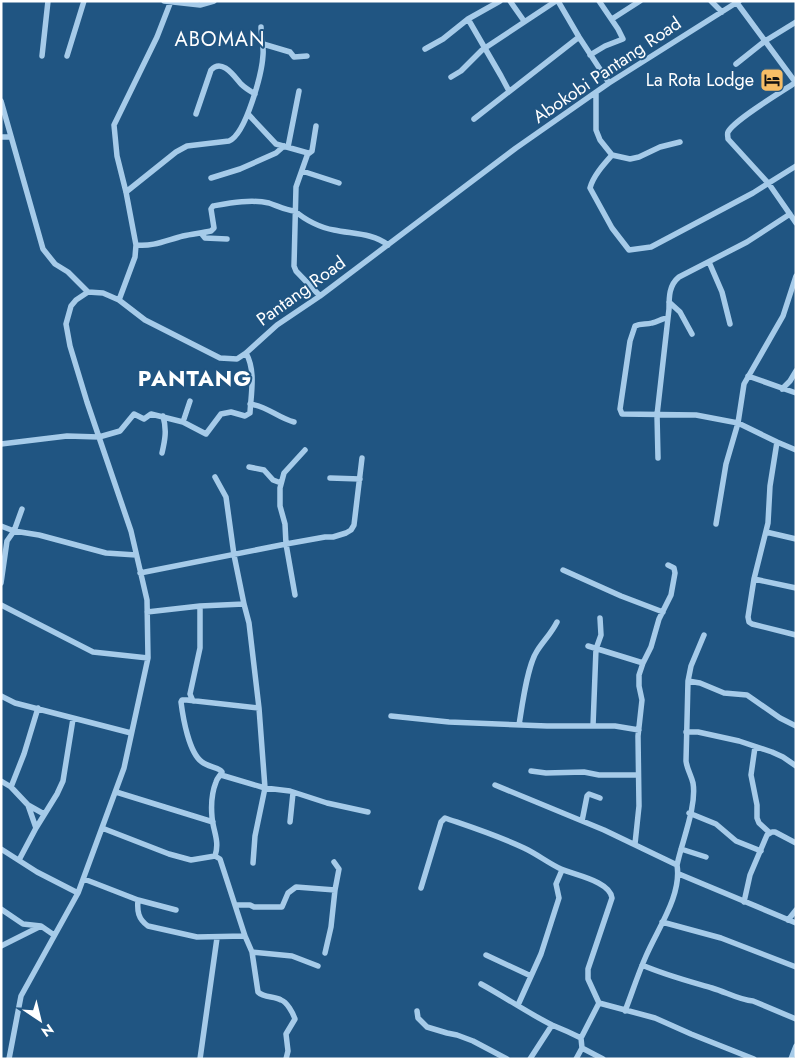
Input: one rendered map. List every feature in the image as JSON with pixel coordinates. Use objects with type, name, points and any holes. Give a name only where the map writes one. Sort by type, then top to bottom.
[{"type":"street","points":[[42,56],[48,1]]},
{"type":"street","points":[[67,56],[84,1]]},
{"type":"street","points":[[119,300],[135,257],[136,245],[126,192],[116,156],[114,125],[157,37],[168,2],[200,5],[214,1]]},
{"type":"street","points":[[425,49],[443,39],[468,19],[500,1]]},
{"type":"street","points":[[510,1],[524,21]]},
{"type":"street","points":[[451,77],[461,71],[479,52],[557,1],[609,84]]},
{"type":"street","points":[[590,55],[605,46],[623,39],[599,1]]},
{"type":"street","points":[[612,19],[640,1]]},
{"type":"street","points":[[711,1],[722,12]]},
{"type":"street","points":[[738,2],[796,83],[746,115],[727,134],[728,139],[769,184],[796,224]]},
{"type":"street","name":"Abokobi Pantang Road","points":[[516,148],[609,84],[738,2]]},
{"type":"street","points":[[468,19],[509,91]]},
{"type":"street","points":[[736,64],[765,41],[796,22]]},
{"type":"street","points":[[126,192],[176,152],[187,146],[234,139],[248,114],[255,94],[263,60],[261,27]]},
{"type":"street","points":[[474,119],[579,37]]},
{"type":"street","points":[[263,44],[290,52],[294,57],[307,56]]},
{"type":"street","points":[[196,114],[211,70],[215,66],[221,66],[230,72],[242,85],[255,94]]},
{"type":"street","points":[[211,178],[240,169],[286,147],[299,90]]},
{"type":"street","points":[[596,94],[596,130],[600,140],[612,155],[630,159],[660,147],[680,142]]},
{"type":"street","points":[[1,101],[43,249],[55,264],[68,272],[88,292]]},
{"type":"street","points":[[248,114],[276,144],[304,151],[308,154]]},
{"type":"street","points":[[316,126],[312,151],[308,154],[296,183],[294,266],[296,271],[320,296]]},
{"type":"street","points":[[1,137],[11,137]]},
{"type":"street","name":"Pantang Road","points":[[246,353],[277,325],[320,296],[516,148]]},
{"type":"street","points":[[612,155],[602,166],[590,188],[612,228],[629,250],[651,247],[769,184],[796,166]]},
{"type":"street","points":[[302,171],[339,183]]},
{"type":"street","points":[[136,245],[149,245],[213,230],[211,209],[213,206],[234,202],[269,203],[285,210],[295,211],[300,216],[326,228],[367,235],[377,238],[388,245]]},
{"type":"street","points":[[658,458],[657,415],[669,302],[673,284],[676,280],[746,242],[790,214]]},
{"type":"street","points":[[201,234],[205,238],[227,239]]},
{"type":"street","points":[[709,262],[722,292],[730,324]]},
{"type":"street","points":[[716,524],[726,464],[738,423],[743,388],[783,316],[796,276]]},
{"type":"street","points":[[1,444],[67,436],[99,437],[120,431],[134,414],[144,419],[151,414],[163,416],[183,422],[206,434],[221,414],[231,412],[245,416],[250,413],[251,365],[246,353],[237,358],[220,358],[145,320],[119,300],[103,293],[88,292],[71,306],[66,324],[73,355],[99,437],[131,531],[146,600],[148,658],[124,768],[116,792],[78,893],[21,996],[9,1059]]},
{"type":"street","points":[[669,302],[680,312],[692,334]]},
{"type":"street","points":[[668,318],[662,318],[649,324],[640,323],[635,326],[630,341],[620,409],[622,414],[696,415],[738,423],[796,450]]},
{"type":"street","points":[[782,388],[790,381],[796,371]]},
{"type":"street","points":[[748,376],[796,392]]},
{"type":"street","points":[[183,422],[190,401]]},
{"type":"street","points":[[250,404],[260,406],[286,420],[294,422]]},
{"type":"street","points":[[162,453],[166,427],[163,416]]},
{"type":"street","points":[[777,442],[770,486],[770,511],[754,579],[748,617],[749,622],[752,624],[796,635]]},
{"type":"street","points":[[295,595],[286,544],[285,524],[280,506],[281,484],[284,473],[305,450]]},
{"type":"street","points":[[140,573],[234,556],[325,536],[342,535],[351,530],[354,525],[362,458]]},
{"type":"street","points":[[249,467],[264,470],[273,480],[281,484]]},
{"type":"street","points":[[215,477],[226,497],[234,556],[249,623],[259,708],[265,788],[255,836],[253,863]]},
{"type":"street","points":[[330,478],[360,479]]},
{"type":"street","points":[[1,583],[7,541],[14,530],[22,509]]},
{"type":"street","points":[[1,526],[106,553],[136,555]]},
{"type":"street","points":[[766,532],[796,539]]},
{"type":"street","points":[[635,844],[639,806],[639,730],[642,700],[639,686],[643,663],[652,647],[659,619],[671,595],[675,572],[674,568],[668,565]]},
{"type":"street","points":[[563,570],[621,596],[663,612]]},
{"type":"street","points":[[754,579],[796,588]]},
{"type":"street","points":[[147,612],[200,606],[244,604]]},
{"type":"street","points":[[1,605],[93,652],[148,658]]},
{"type":"street","points":[[193,700],[190,694],[200,648],[200,606]]},
{"type":"street","points":[[593,726],[596,649],[601,636],[600,618]]},
{"type":"street","points":[[519,725],[536,652],[550,635],[557,622]]},
{"type":"street","points":[[625,1011],[642,965],[674,895],[678,874],[677,865],[693,798],[693,783],[687,769],[688,681],[691,666],[704,635]]},
{"type":"street","points":[[588,646],[643,663]]},
{"type":"street","points":[[688,681],[700,683],[724,693],[746,695],[780,718],[796,726]]},
{"type":"street","points":[[1,697],[15,703],[73,719],[132,733]]},
{"type":"street","points":[[221,775],[220,770],[202,763],[194,751],[184,726],[182,700],[259,708]]},
{"type":"street","points":[[11,787],[24,754],[38,708]]},
{"type":"street","points":[[391,716],[449,722],[580,727],[615,726],[639,730]]},
{"type":"street","points":[[19,860],[63,781],[73,719]]},
{"type":"street","points":[[686,732],[698,732],[756,747],[783,757],[796,766]]},
{"type":"street","points":[[756,747],[752,775],[759,823],[770,833],[775,832],[796,843]]},
{"type":"street","points":[[531,770],[546,773],[584,772],[598,775],[638,775]]},
{"type":"street","points":[[221,775],[265,788],[290,791],[327,803],[368,812]]},
{"type":"street","points":[[215,856],[218,848],[218,839],[213,822],[212,803],[216,779],[221,775]]},
{"type":"street","points":[[1,781],[11,787],[28,805],[44,814]]},
{"type":"street","points":[[495,785],[635,844],[677,865]]},
{"type":"street","points":[[116,792],[213,822]]},
{"type":"street","points":[[290,822],[293,793]]},
{"type":"street","points":[[582,822],[587,796],[589,794],[600,798]]},
{"type":"street","points":[[28,805],[36,828]]},
{"type":"street","points":[[689,813],[716,824],[736,841],[760,851]]},
{"type":"street","points":[[422,888],[441,822],[445,818],[523,848],[562,870],[581,875],[612,893],[588,970],[588,979],[599,1003],[655,1018],[754,1059]]},
{"type":"street","points":[[102,828],[169,854],[191,860],[215,856],[220,859],[252,952],[260,994],[282,1000],[296,1019],[286,1034],[288,1051],[286,1059]]},
{"type":"street","points":[[744,902],[750,875],[770,833]]},
{"type":"street","points":[[681,848],[706,858]]},
{"type":"street","points":[[1,849],[78,893]]},
{"type":"street","points":[[325,953],[331,927],[339,869],[334,862]]},
{"type":"street","points":[[518,1004],[541,954],[559,898],[556,884],[562,870]]},
{"type":"street","points":[[678,874],[796,923]]},
{"type":"street","points":[[84,879],[138,900],[176,910]]},
{"type":"street","points":[[236,905],[282,907],[288,893],[296,887],[336,890]]},
{"type":"street","points":[[138,900],[137,909],[139,917],[148,926],[197,937],[245,936]]},
{"type":"street","points":[[1,909],[22,924],[41,926],[54,935]]},
{"type":"street","points":[[788,920],[796,910]]},
{"type":"street","points":[[662,922],[720,938],[796,967]]},
{"type":"street","points":[[1,946],[41,926]]},
{"type":"street","points":[[200,1059],[217,938]]},
{"type":"street","points":[[252,952],[292,956],[318,966]]},
{"type":"street","points":[[486,955],[532,976]]},
{"type":"street","points":[[642,965],[753,1001],[796,1019]]},
{"type":"street","points":[[481,984],[499,996],[518,1004],[581,1038]]},
{"type":"street","points":[[576,1059],[582,1048],[581,1038],[599,1003]]},
{"type":"street","points":[[417,1010],[418,1018],[427,1027],[473,1041],[507,1059]]},
{"type":"street","points":[[530,1059],[552,1024]]},
{"type":"street","points":[[791,1059],[796,1046]]},
{"type":"street","points":[[582,1048],[603,1059]]},
{"type":"place","name":"La Rota Lodge","points":[[772,80]]},
{"type":"district","name":"ABOMAN","points":[[220,39]]},
{"type":"district","name":"PANTANG","points":[[195,378]]}]
